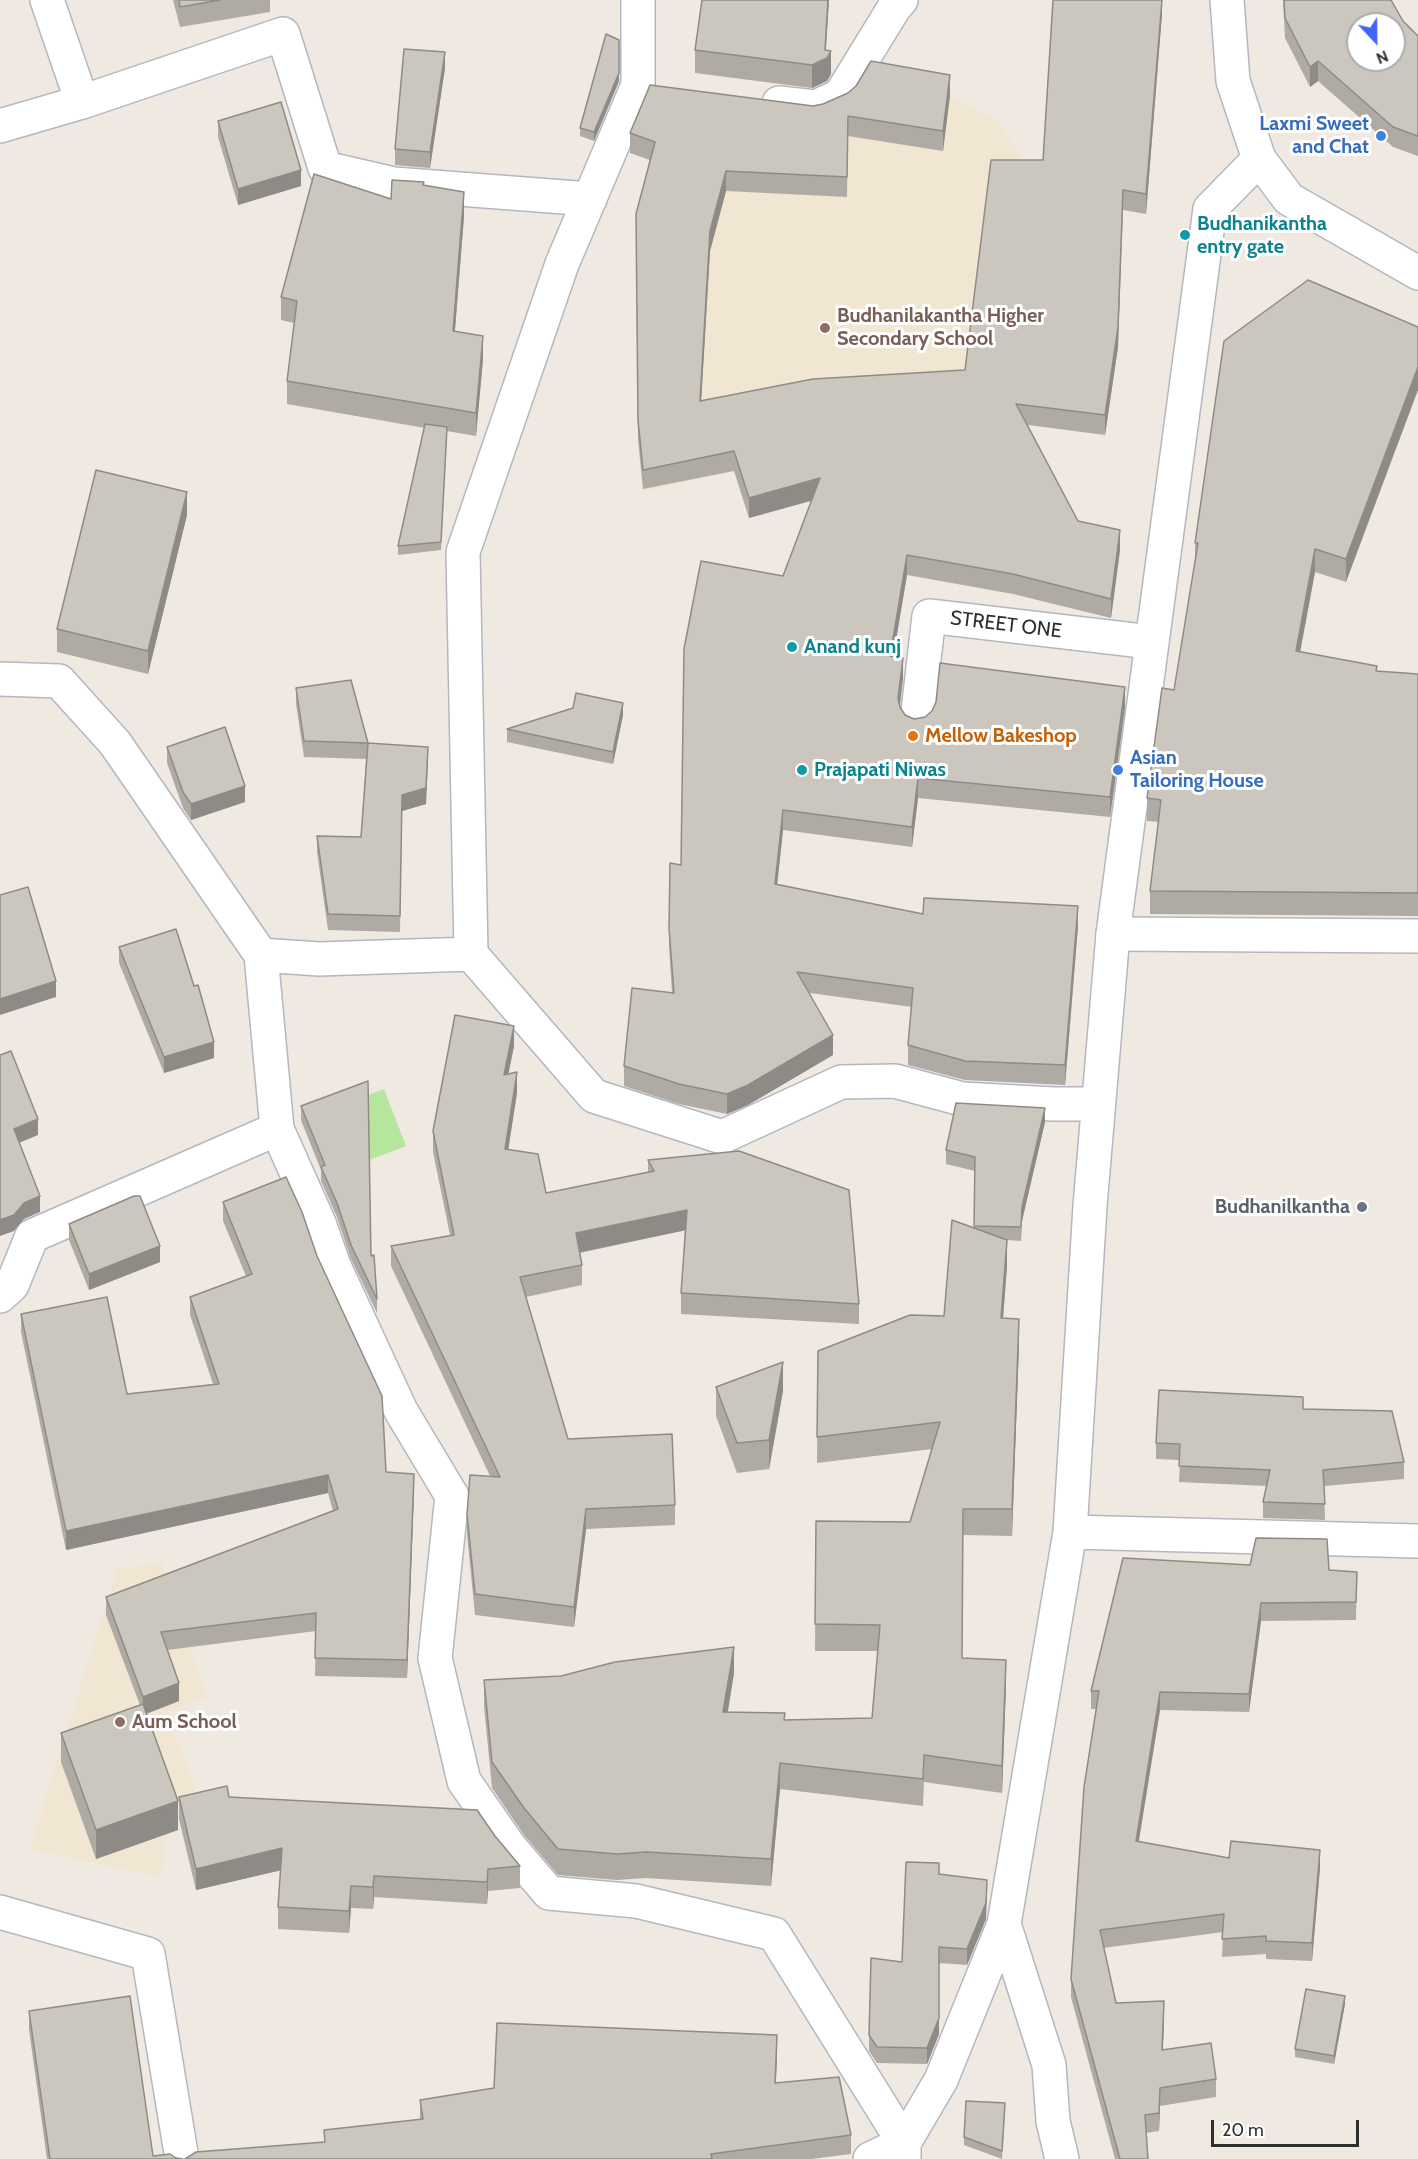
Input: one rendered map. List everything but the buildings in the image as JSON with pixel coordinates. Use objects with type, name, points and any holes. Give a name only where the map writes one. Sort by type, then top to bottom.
[{"type":"street","points":[[47,0],[82,102]]},
{"type":"street","points":[[638,0],[650,86],[590,199],[562,264],[464,552],[471,954],[594,1096],[722,1137],[841,1082],[895,1081],[962,1099],[1098,1104]]},
{"type":"street","points":[[744,98],[815,107],[840,96],[901,0]]},
{"type":"street","points":[[1227,0],[1233,81],[1259,159],[1289,199],[1418,273]]},
{"type":"street","points":[[0,126],[82,102],[283,34],[325,168],[394,184],[590,199]]},
{"type":"street","points":[[870,2159],[904,2151],[941,2080],[1004,1924],[1070,1532],[1098,1104],[1113,934],[1210,209],[1259,159]]},
{"type":"street","name":"STREET ONE","points":[[917,720],[929,616],[1151,642]]},
{"type":"street","points":[[0,679],[59,681],[115,743],[261,956],[277,1129],[319,1224],[334,1266],[402,1411],[452,1497],[435,1658],[464,1780],[509,1846],[549,1893],[636,1901],[774,1934],[904,2151]]},
{"type":"street","points":[[1113,934],[1418,936]]},
{"type":"street","points":[[261,956],[319,959],[471,954]]},
{"type":"street","points":[[0,1296],[12,1285],[32,1236],[277,1129]]},
{"type":"street","points":[[1070,1532],[1418,1541]]},
{"type":"street","points":[[0,1912],[148,1954],[182,2159]]},
{"type":"street","points":[[1004,1924],[1049,2065],[1053,2121],[1062,2159]]},
{"type":"shaded area","name":"Budhanilakantha Higher Secondary School","points":[[904,70],[1000,123],[1034,180],[1002,422],[700,478],[645,492],[637,433],[636,234],[668,112],[848,126]]},
{"type":"shaded area","name":"Aum School","points":[[162,1563],[206,1697],[167,1713],[200,1800],[170,1813],[160,1877],[30,1849],[117,1569]]},
{"type":"green space","points":[[384,1089],[406,1146],[324,1177],[301,1120]]},
{"type":"place","name":"Laxmi Sweet and Chat","points":[[1381,136]]},
{"type":"place","name":"Budhanikantha entry gate","points":[[1185,235]]},
{"type":"place","name":"Budhanilakantha Higher Secondary School","points":[[825,328]]},
{"type":"place","name":"Anand kunj","points":[[792,647]]},
{"type":"place","name":"Mellow Bakeshop","points":[[913,736]]},
{"type":"place","name":"Prajapati Niwas","points":[[802,770]]},
{"type":"place","name":"Asian Tailoring House","points":[[1118,770]]},
{"type":"place","name":"Budhanilkantha","points":[[1362,1207]]},
{"type":"place","name":"Aum School","points":[[120,1722]]}]
